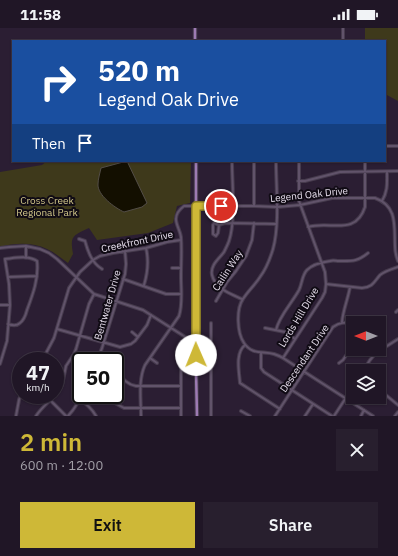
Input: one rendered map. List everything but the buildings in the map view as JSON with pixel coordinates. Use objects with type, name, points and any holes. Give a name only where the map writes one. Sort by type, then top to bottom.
[{"type":"main road","points":[[195,28],[195,40]]},
{"type":"main road","points":[[196,162],[197,416]]},
{"type":"street","points":[[343,28],[343,40]]},
{"type":"street","points":[[386,146],[398,146]]},
{"type":"street","points":[[232,162],[233,206],[229,241],[223,253],[214,264],[212,273],[214,281],[217,285],[242,299]]},
{"type":"street","points":[[254,162],[254,206]]},
{"type":"street","points":[[261,353],[261,368],[264,372],[333,416],[346,398],[283,358],[275,354],[261,353],[250,349],[241,337],[239,328],[239,307],[242,299],[260,279],[267,266],[275,240],[277,207],[276,162]]},
{"type":"street","points":[[298,162],[300,205],[322,262],[326,284],[362,288],[370,286],[381,274],[398,267]]},
{"type":"street","points":[[308,227],[315,225],[346,226],[359,219],[365,207],[364,162]]},
{"type":"street","points":[[298,181],[305,181],[340,172],[398,171]]},
{"type":"street","points":[[387,172],[387,190],[382,201],[390,209],[396,226],[395,249],[398,261]]},
{"type":"street","name":"Legend Oak Drive","points":[[181,240],[176,217],[180,209],[184,206],[277,207],[300,205],[332,198],[375,198],[382,201]]},
{"type":"street","points":[[218,225],[218,233],[216,236],[213,234],[212,225],[214,223],[218,225],[225,223],[276,224]]},
{"type":"street","name":"Cailin Way","points":[[216,301],[222,289],[246,256],[252,240],[254,223]]},
{"type":"street","points":[[79,239],[85,241],[88,252],[97,266],[102,269]]},
{"type":"street","points":[[141,416],[142,371],[180,313],[181,240]]},
{"type":"street","name":"Creekfront Drive","points":[[47,352],[54,338],[69,288],[80,272],[93,260],[100,256],[113,253],[146,248],[181,240]]},
{"type":"street","points":[[26,246],[26,258]]},
{"type":"street","points":[[0,248],[26,246],[40,249],[49,253],[94,294],[143,310],[190,340],[183,351],[182,356],[181,416]]},
{"type":"street","points":[[144,286],[148,264],[146,248]]},
{"type":"street","name":"Bentwater Drive","points":[[100,352],[123,279],[126,264],[125,252]]},
{"type":"street","points":[[276,330],[278,324],[299,290],[305,273],[308,270],[322,262],[332,260],[358,260],[368,253]]},
{"type":"street","points":[[0,364],[7,341],[8,324],[10,306],[5,259],[34,259],[37,261],[37,276],[32,298],[24,318],[20,324],[8,324]]},
{"type":"street","points":[[172,268],[181,268]]},
{"type":"street","points":[[8,277],[37,276]]},
{"type":"street","points":[[123,279],[166,294],[181,294]]},
{"type":"street","name":"Lords Hill Drive","points":[[283,358],[324,295],[326,284]]},
{"type":"street","points":[[342,322],[350,286]]},
{"type":"street","points":[[64,375],[66,366],[74,354],[89,304],[94,294]]},
{"type":"street","points":[[0,305],[10,306]]},
{"type":"street","points":[[57,328],[120,347],[131,344],[138,337],[151,315]]},
{"type":"street","name":"Descendant Drive","points":[[275,416],[333,327],[342,322],[346,322]]},
{"type":"street","points":[[211,323],[211,416]]},
{"type":"street","points":[[265,328],[285,332],[295,339]]},
{"type":"street","points":[[132,332],[138,337]]},
{"type":"street","points":[[386,346],[398,339]]},
{"type":"street","points":[[245,344],[239,354],[240,383],[280,409]]},
{"type":"street","points":[[196,355],[212,354]]},
{"type":"street","points":[[339,363],[344,360],[346,356]]},
{"type":"street","points":[[368,364],[374,356]]},
{"type":"street","points":[[150,358],[157,363]]},
{"type":"street","points":[[124,378],[132,385],[181,386]]},
{"type":"street","points":[[386,395],[398,404]]},
{"type":"street","points":[[18,404],[16,415],[21,416]]},
{"type":"street","points":[[36,416],[46,404]]},
{"type":"street","points":[[54,404],[67,416],[77,404]]},
{"type":"street","points":[[86,404],[96,416]]},
{"type":"street","points":[[117,404],[124,408],[181,408]]},
{"type":"street","points":[[305,416],[313,404]]},
{"type":"street","points":[[355,404],[373,416]]},
{"type":"street","points":[[361,416],[364,410]]},
{"type":"street","points":[[241,411],[250,416]]},
{"type":"street","points":[[395,416],[398,412]]},
{"type":"green space","points":[[365,28],[398,28],[398,101],[386,95],[386,40],[365,40]]},
{"type":"green space","name":"Cross Creek Regional Park","points":[[46,162],[191,162],[190,203],[177,206],[173,223],[148,233],[97,240],[89,228],[76,235],[72,240],[73,254],[68,263],[50,250],[35,245],[18,244],[0,247],[0,172],[42,165]]},
{"type":"shaded area","points":[[127,162],[147,203],[142,207],[124,212],[112,204],[103,197],[98,188],[101,168]]},
{"type":"route","points":[[196,355],[196,206],[221,206]]}]
